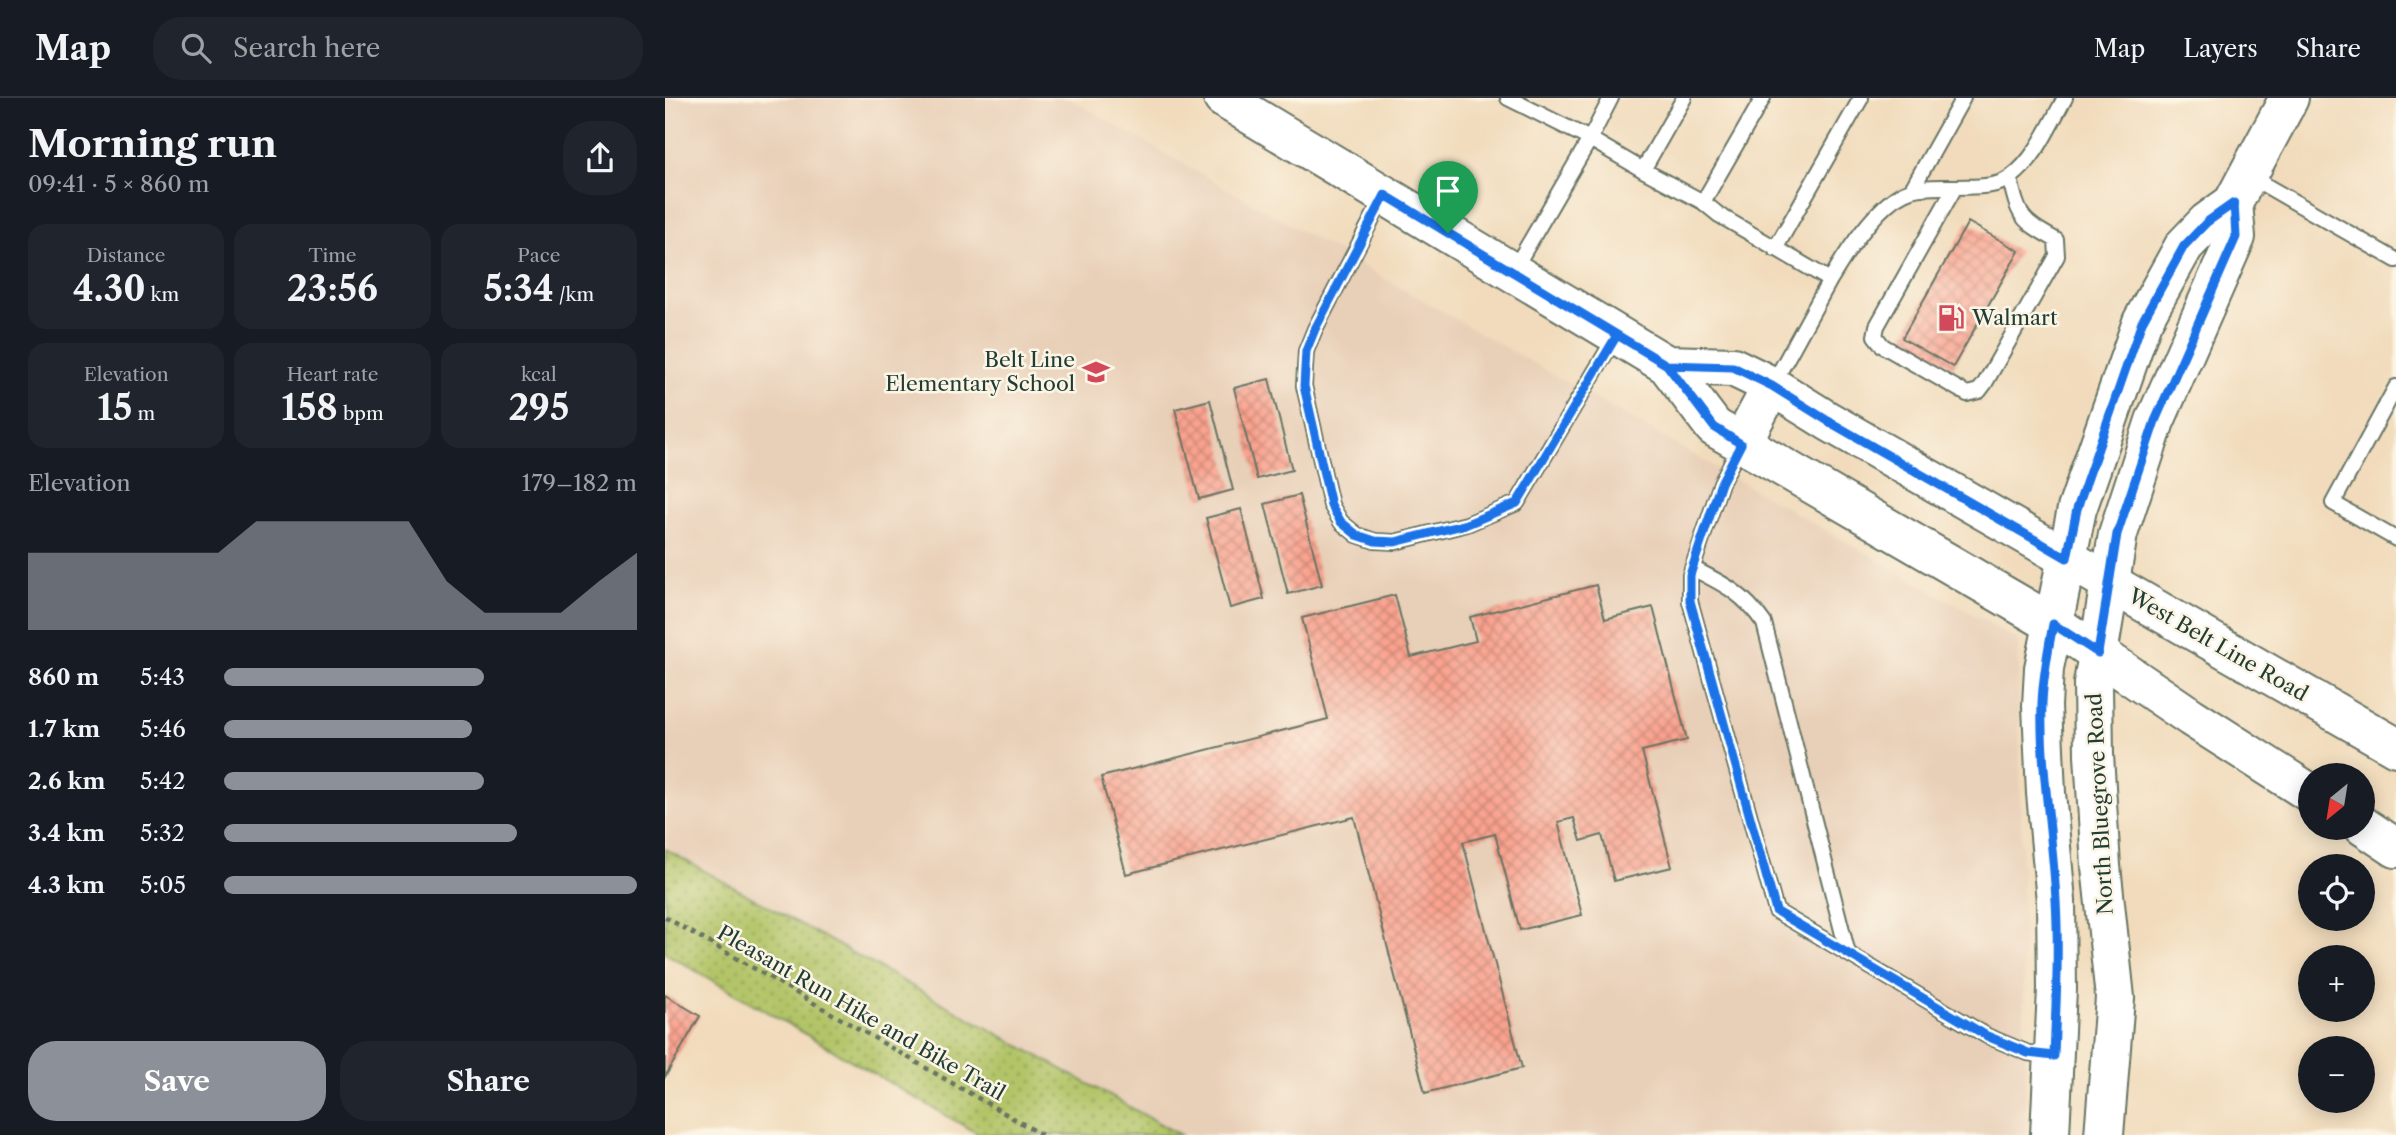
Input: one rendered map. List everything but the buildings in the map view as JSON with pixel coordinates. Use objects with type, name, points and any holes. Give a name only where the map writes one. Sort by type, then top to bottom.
[{"type":"main road","name":"West Belt Line Road","points":[[1223,98],[1667,365],[1714,427],[2053,624],[2298,785]]},
{"type":"main road","points":[[2050,1135],[2057,989],[2056,901],[2046,793],[2042,706],[2044,668],[2077,509],[2142,322],[2184,246],[2241,189],[2290,98]]},
{"type":"main road","name":"North Bluegrove Road","points":[[2104,1135],[2115,998],[2101,866],[2092,684],[2117,534],[2155,421],[2236,237],[2241,189]]},
{"type":"main road","name":"West Belt Line Road","points":[[1667,365],[1733,367],[1772,386],[1828,421],[2396,747]]},
{"type":"main road","points":[[1741,444],[1772,386]]},
{"type":"main road","points":[[2375,835],[2396,848]]},
{"type":"main road","points":[[2054,1056],[2110,1059]]},
{"type":"lane","points":[[1508,98],[1590,139],[1703,202],[1719,215],[1830,280]]},
{"type":"lane","points":[[1512,272],[1611,98]]},
{"type":"lane","points":[[1643,170],[1684,98]]},
{"type":"lane","points":[[1703,202],[1763,98]]},
{"type":"lane","points":[[1775,248],[1861,98]]},
{"type":"lane","points":[[1912,189],[1963,98]]},
{"type":"lane","points":[[1772,386],[1847,251],[1866,227],[1896,198],[1912,189],[1990,185],[2010,178],[2029,160],[2065,98]]},
{"type":"lane","points":[[1955,187],[1877,326],[1875,336],[1883,346],[1967,394],[1979,391],[1985,383],[2057,256],[2056,240],[2034,228],[2018,211],[2010,178]]},
{"type":"lane","points":[[2241,189],[2396,260]]},
{"type":"lane","points":[[1385,195],[1306,351],[1304,386],[1331,505],[1341,522],[1357,535],[1375,541],[1395,542],[1467,524],[1517,503],[1617,335]]},
{"type":"lane","points":[[2396,387],[2333,503],[2396,538]]},
{"type":"lane","points":[[1741,444],[1721,483],[1692,568],[1690,601],[1776,911],[1987,1036],[2028,1053],[2054,1056]]},
{"type":"lane","points":[[1692,568],[1739,593],[1764,623],[1848,954]]},
{"type":"path","name":"Pleasant Run Hike and Bike Trail","points":[[665,917],[1042,1135]]},
{"type":"shaded area","name":"Belt Line Elementary School","points":[[665,98],[1068,98],[2018,640],[2026,1135],[1085,1135],[665,893]]},
{"type":"green space","points":[[665,849],[1180,1135],[980,1135],[665,953]]},
{"type":"place","name":"Walmart","points":[[1951,318]]},
{"type":"place","name":"Belt Line Elementary School","points":[[1096,372]]},
{"type":"route","points":[[1448,233],[1385,195],[1306,351],[1304,386],[1331,505],[1341,522],[1357,535],[1375,541],[1395,542],[1467,524],[1517,503],[1617,335],[1667,365],[1733,367],[1772,386],[2067,558],[2077,509],[2142,322],[2184,246],[2207,222],[2234,203],[2236,237],[2155,421],[2117,534],[2098,653],[2053,624],[2044,668],[2042,706],[2046,793],[2056,901],[2057,989],[2054,1056],[2028,1053],[1987,1036],[1776,911],[1690,601],[1690,575],[1721,483],[1741,444],[1714,427],[1667,365],[1448,233]]}]
